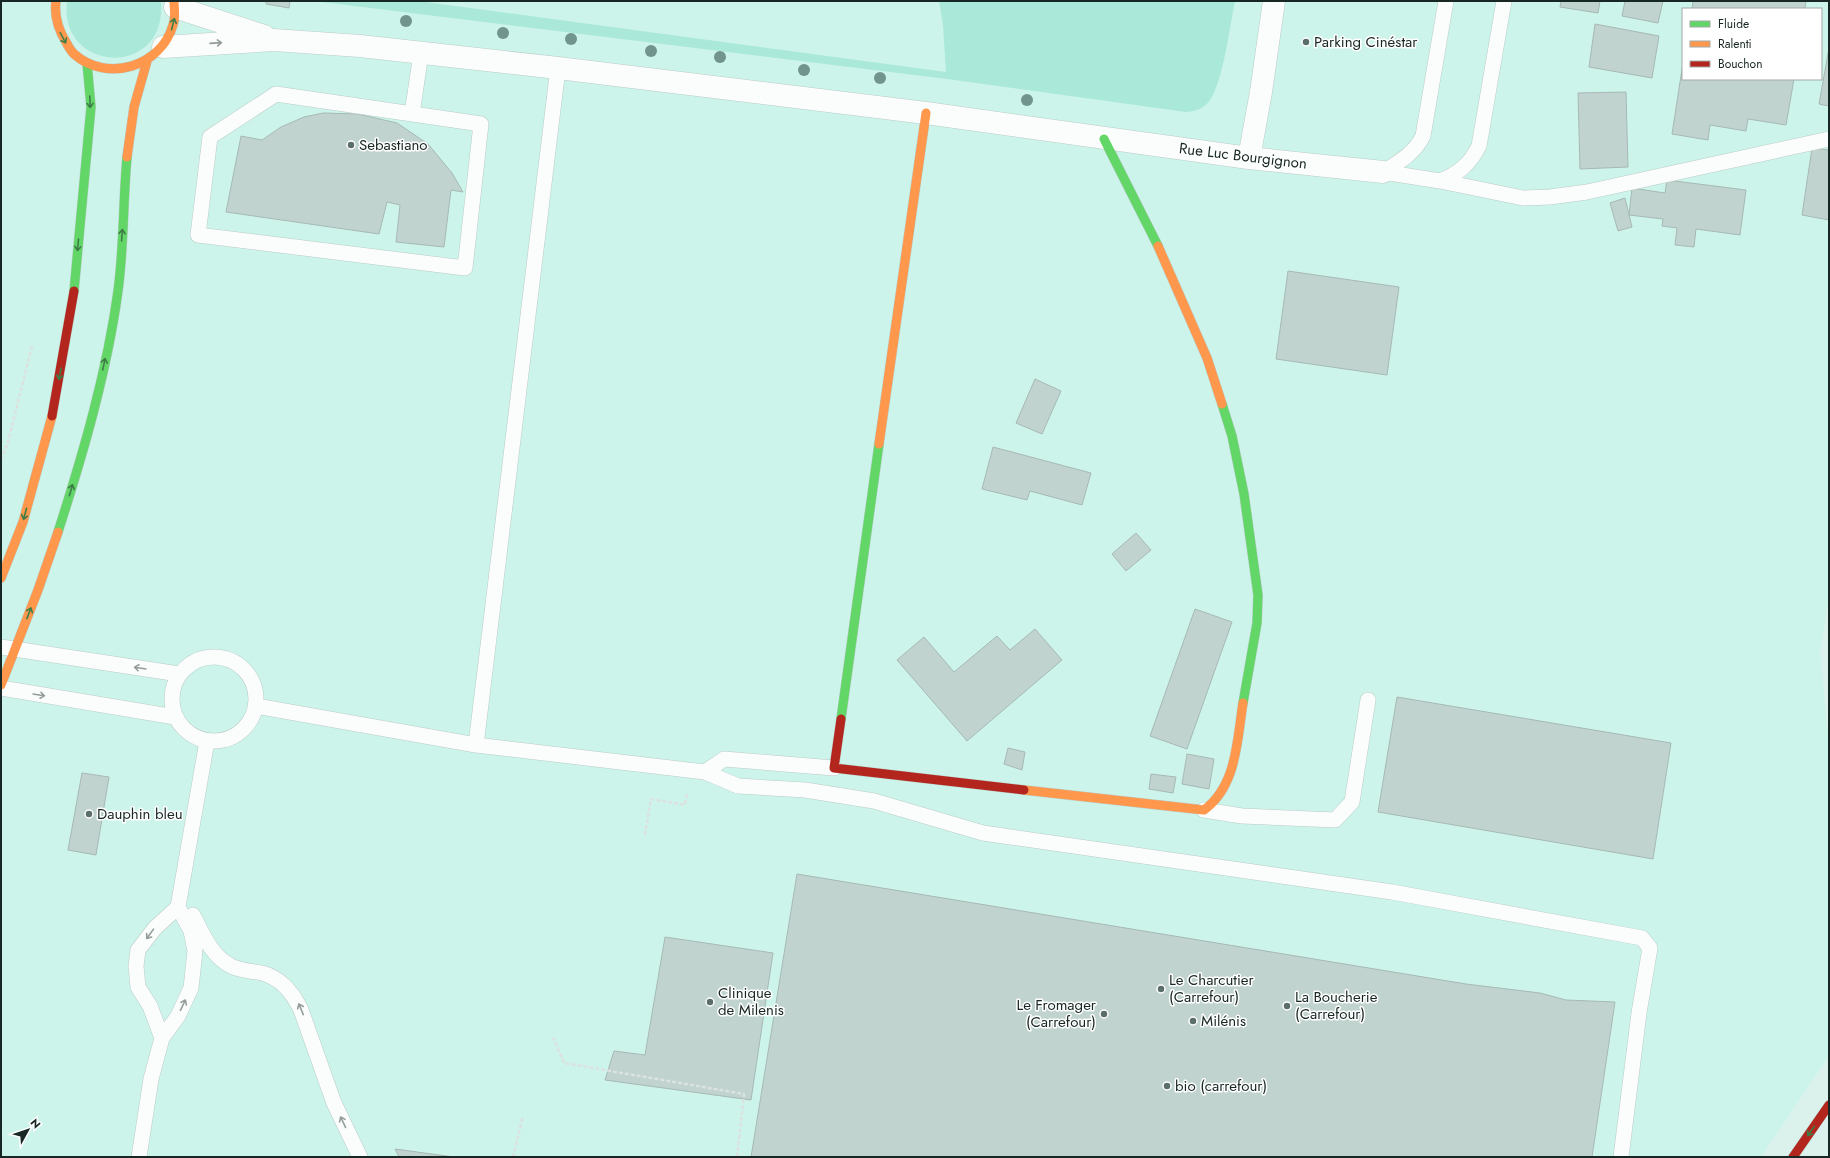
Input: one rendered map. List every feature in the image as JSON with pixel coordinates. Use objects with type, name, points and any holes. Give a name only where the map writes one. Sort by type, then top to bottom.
[{"type":"main road","points":[[56,1],[57,23],[63,39],[73,53],[87,63],[101,69],[117,70],[133,68],[155,54]]},
{"type":"main road","points":[[1,687],[57,537],[93,416],[118,296],[126,172],[133,109],[139,80],[155,54],[170,35],[174,21],[174,4]]},
{"type":"main road","points":[[1,578],[23,522],[54,409],[69,321],[74,290],[91,107],[87,63]]},
{"type":"main road","points":[[926,114],[834,768],[1204,810],[1212,805],[1223,791],[1231,774],[1257,623],[1258,595],[1244,494],[1232,436],[1207,358],[1152,231],[1104,139]]},
{"type":"main road","points":[[1793,1157],[1829,1105]]},
{"type":"street","points":[[1249,158],[1261,92],[1274,1]]},
{"type":"street","points":[[174,4],[274,40]]},
{"type":"street","points":[[155,54],[274,40]]},
{"type":"street","name":"Rue Luc Bourgignon","points":[[274,40],[421,53],[558,68],[926,114],[1249,158],[1383,172]]},
{"type":"lane","points":[[1383,172],[1417,147],[1423,136],[1446,1]]},
{"type":"lane","points":[[1440,181],[1454,175],[1468,163],[1479,146],[1504,1]]},
{"type":"lane","points":[[412,114],[421,53]]},
{"type":"lane","points":[[476,745],[558,68]]},
{"type":"lane","points":[[276,94],[412,114],[481,124],[464,268],[198,235],[210,137],[276,94]]},
{"type":"lane","points":[[1383,172],[1440,181],[1523,198],[1550,197],[1587,192],[1829,139]]},
{"type":"lane","points":[[1,647],[179,674]]},
{"type":"lane","points":[[206,656],[222,657],[237,663],[249,674],[256,690],[256,706],[250,722],[239,734],[224,741],[207,741],[194,737],[183,729],[175,717],[171,702],[172,687],[179,674],[190,662],[206,656]]},
{"type":"lane","points":[[1,687],[175,717]]},
{"type":"lane","points":[[1204,810],[1242,816],[1335,820],[1352,802],[1368,700]]},
{"type":"lane","points":[[256,706],[476,745],[698,771],[738,786],[805,790],[874,801],[983,833],[1392,892],[1642,938],[1650,948],[1639,1013],[1621,1157]]},
{"type":"lane","points":[[162,1038],[150,1006],[138,988],[136,966],[138,950],[155,928],[178,907],[207,741]]},
{"type":"lane","points":[[698,771],[724,760],[834,768]]},
{"type":"lane","points":[[182,889],[200,930],[212,950],[222,960],[232,966],[263,973],[275,979],[287,987],[295,998],[301,1010],[334,1103],[360,1157]]},
{"type":"lane","points":[[139,1157],[151,1079],[162,1038],[178,1016],[191,988],[195,951],[191,931],[178,907]]},
{"type":"path","points":[[1,460],[8,442],[32,346]]},
{"type":"path","points":[[645,835],[651,799],[685,805],[698,771]]},
{"type":"path","points":[[553,1037],[564,1063],[744,1094],[737,1157]]},
{"type":"path","points":[[513,1157],[523,1116]]},
{"type":"shaded area","points":[[1,1],[1829,1],[1829,597],[1820,653],[1829,746],[1829,1056],[1761,1157],[1,1157]]},
{"type":"shaded area","points":[[67,1],[161,1],[159,26],[148,44],[132,55],[113,58],[95,54],[79,43],[69,25]]},
{"type":"shaded area","points":[[314,1],[418,1],[946,72],[943,25],[939,1],[1235,1],[1222,67],[1215,92],[1208,103],[1196,110],[1186,112],[947,79]]},
{"type":"building","points":[[266,1],[290,1],[289,8],[266,4]]},
{"type":"building","points":[[1561,1],[1600,1],[1598,13],[1560,7]]},
{"type":"building","points":[[1625,1],[1663,1],[1658,23],[1622,16]]},
{"type":"building","points":[[1693,1],[1806,1],[1805,8],[1692,8]]},
{"type":"building","points":[[1595,24],[1659,36],[1652,78],[1589,67]]},
{"type":"building","points":[[1829,48],[1829,106],[1819,104]]},
{"type":"building","points":[[1682,69],[1682,80],[1794,80],[1786,125],[1748,119],[1746,131],[1710,125],[1708,140],[1672,134]]},
{"type":"building","points":[[1626,92],[1628,167],[1580,169],[1578,93]]},
{"type":"building","points":[[323,113],[358,114],[397,123],[428,144],[452,173],[463,192],[451,190],[444,247],[396,242],[400,205],[387,202],[379,234],[226,212],[241,136],[262,140],[281,127],[304,117]]},
{"type":"building","points":[[1812,148],[1829,150],[1829,220],[1802,215]]},
{"type":"building","points":[[1667,180],[1746,190],[1740,235],[1696,229],[1694,247],[1675,245],[1677,228],[1662,226],[1663,219],[1629,215],[1632,188],[1665,193]]},
{"type":"building","points":[[1625,198],[1632,227],[1618,231],[1610,203]]},
{"type":"building","points":[[1288,271],[1399,287],[1387,375],[1276,359]]},
{"type":"building","points":[[1035,379],[1061,391],[1042,434],[1016,423]]},
{"type":"building","points":[[993,447],[1091,473],[1082,505],[1030,491],[1027,500],[982,489]]},
{"type":"building","points":[[1136,533],[1151,550],[1126,571],[1112,554]]},
{"type":"building","points":[[1195,609],[1232,622],[1187,749],[1150,736]]},
{"type":"building","points":[[1035,629],[1062,660],[967,741],[897,660],[924,637],[954,672],[997,636],[1010,650]]},
{"type":"building","points":[[1397,697],[1671,743],[1653,859],[1378,812]]},
{"type":"building","points":[[1008,748],[1025,752],[1022,770],[1004,764]]},
{"type":"building","points":[[1187,754],[1214,759],[1209,789],[1182,784]]},
{"type":"building","name":"Dauphin bleu","points":[[82,773],[109,777],[96,855],[68,850]]},
{"type":"building","points":[[1151,774],[1176,777],[1173,793],[1149,789]]},
{"type":"building","name":"Milénis","points":[[797,874],[1466,984],[1540,993],[1566,1000],[1615,1002],[1592,1157],[751,1157]]},
{"type":"building","name":"Clinique de Milenis","points":[[665,937],[773,953],[751,1100],[605,1080],[614,1051],[645,1055]]},
{"type":"building","points":[[395,1149],[454,1157],[399,1157]]},
{"type":"traffic: fast","points":[[74,291],[91,107],[87,63]]},
{"type":"traffic: fast","points":[[1104,139],[1158,246]]},
{"type":"traffic: fast","points":[[58,532],[93,413],[108,352],[118,291],[127,157]]},
{"type":"traffic: fast","points":[[1222,404],[1232,436],[1244,494],[1258,595],[1257,623],[1243,703]]},
{"type":"traffic: fast","points":[[841,719],[879,444]]},
{"type":"traffic: slow","points":[[56,1],[56,17],[59,27],[63,37],[73,53],[87,63],[102,68],[117,69],[131,66],[145,60],[157,51],[167,39],[173,25],[175,16],[174,1]]},
{"type":"traffic: slow","points":[[127,157],[134,107],[147,61]]},
{"type":"traffic: slow","points":[[879,444],[926,113]]},
{"type":"traffic: slow","points":[[1158,246],[1207,358],[1222,404]]},
{"type":"traffic: slow","points":[[1,578],[23,522],[52,416]]},
{"type":"traffic: slow","points":[[1,685],[38,590],[58,532]]},
{"type":"traffic: slow","points":[[1024,790],[1204,810],[1215,800],[1229,775],[1237,747],[1243,703]]},
{"type":"traffic: jam","points":[[52,416],[74,291]]},
{"type":"traffic: jam","points":[[841,719],[834,768],[1024,790]]},
{"type":"traffic: jam","points":[[1793,1157],[1829,1105]]},
{"type":"place","name":"Parking Cinéstar","points":[[1306,42]]},
{"type":"place","name":"Sebastiano","points":[[351,145]]},
{"type":"place","name":"Dauphin bleu","points":[[89,814]]},
{"type":"place","name":"Le Charcutier (Carrefour)","points":[[1161,989]]},
{"type":"place","name":"Clinique de Milenis","points":[[710,1002]]},
{"type":"place","name":"La Boucherie (Carrefour)","points":[[1287,1006]]},
{"type":"place","name":"Le Fromager (Carrefour)","points":[[1104,1014]]},
{"type":"place","name":"Milénis","points":[[1193,1021]]},
{"type":"place","name":"bio (carrefour)","points":[[1167,1086]]}]
